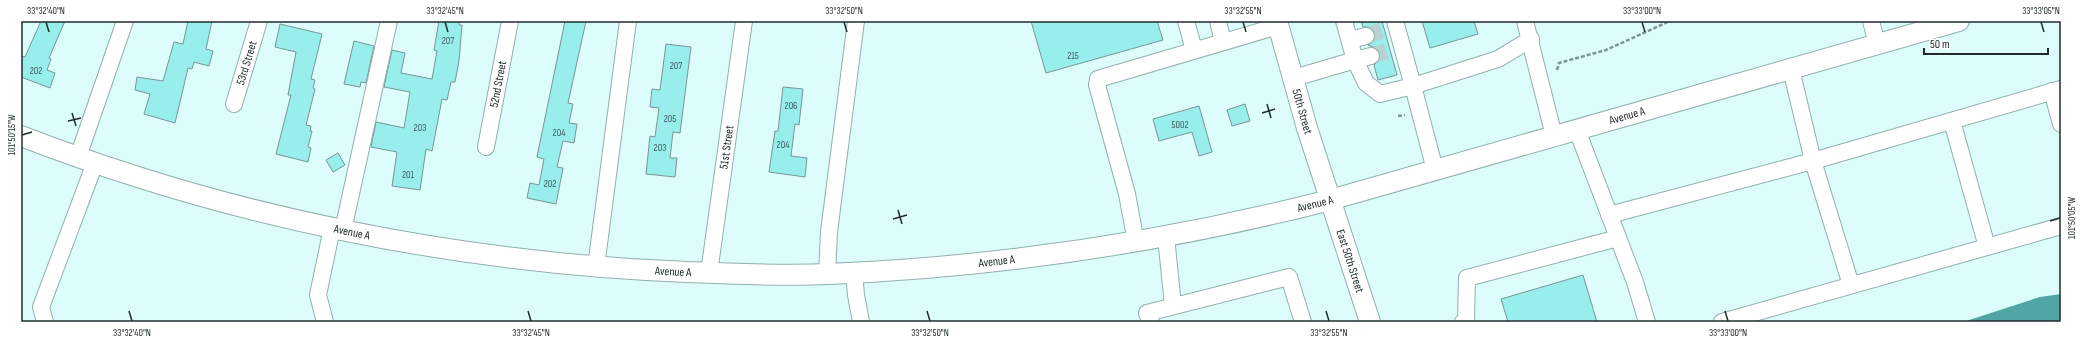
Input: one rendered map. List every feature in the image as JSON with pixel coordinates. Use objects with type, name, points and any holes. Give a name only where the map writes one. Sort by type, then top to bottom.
[{"type":"main road","name":"Avenue A","points":[[21,136],[87,160],[203,196],[338,229],[405,242],[492,255],[596,266],[709,273],[772,275],[827,274],[1020,258],[1166,237],[1269,216],[1959,21]]},
{"type":"main road","name":"50th Street","points":[[1278,24],[1330,200]]},
{"type":"main road","name":"East 50th Street","points":[[1330,200],[1370,322]]},
{"type":"street","points":[[45,322],[41,307],[87,160],[125,21]]},
{"type":"street","name":"53rd Street","points":[[234,104],[259,21]]},
{"type":"street","points":[[325,322],[318,295],[338,229],[389,21]]},
{"type":"street","name":"52nd Street","points":[[486,147],[510,21]]},
{"type":"street","points":[[596,266],[628,21]]},
{"type":"street","name":"51st Street","points":[[709,273],[744,21]]},
{"type":"street","points":[[827,274],[829,232],[856,21]]},
{"type":"street","points":[[1186,21],[1194,50]]},
{"type":"street","points":[[1218,21],[1224,42]]},
{"type":"street","points":[[1344,21],[1355,60],[1366,83],[1380,94],[1413,86],[1498,59],[1531,39]]},
{"type":"street","points":[[1525,21],[1531,39],[1554,136]]},
{"type":"street","points":[[1871,21],[1877,44]]},
{"type":"street","points":[[1136,242],[1127,194],[1097,85],[1098,79],[1224,42],[1278,24]]},
{"type":"street","points":[[1392,26],[1396,48],[1413,86],[1435,170]]},
{"type":"street","points":[[1350,40],[1366,36]]},
{"type":"street","points":[[1294,78],[1371,56]]},
{"type":"street","points":[[1791,69],[1813,161],[1851,286]]},
{"type":"street","points":[[1609,215],[1813,161],[2056,90],[2061,124]]},
{"type":"street","points":[[1952,121],[1987,247]]},
{"type":"street","points":[[1577,130],[1635,282],[1647,322]]},
{"type":"street","points":[[1722,322],[2061,226]]},
{"type":"street","points":[[1166,237],[1173,306]]},
{"type":"street","points":[[1465,322],[1467,278],[1618,238]]},
{"type":"street","points":[[854,272],[856,295],[861,322]]},
{"type":"street","points":[[1150,322],[1148,313],[1288,277],[1303,322]]},
{"type":"path","points":[[1557,70],[1559,63],[1606,50],[1670,21]]},
{"type":"water","points":[[2061,294],[2061,322],[1963,322],[2040,297]]},
{"type":"building","points":[[41,21],[65,21],[49,58],[51,59],[47,70],[55,73],[50,88],[21,77],[21,56],[25,57]]},
{"type":"building","points":[[188,21],[212,21],[206,49],[213,51],[209,66],[194,62],[192,69],[188,68],[175,123],[144,114],[150,94],[135,90],[137,77],[163,81],[174,42],[183,44]]},
{"type":"building","points":[[439,21],[459,21],[459,25],[462,25],[459,61],[455,82],[451,82],[447,100],[442,99],[432,151],[426,149],[420,190],[392,186],[397,152],[371,147],[376,122],[404,128],[410,92],[384,87],[392,50],[405,53],[401,73],[432,79],[437,51],[434,50]]},
{"type":"building","points":[[565,21],[586,21],[568,103],[573,104],[569,123],[577,124],[574,143],[563,141],[557,167],[563,168],[556,204],[527,198],[530,183],[539,185],[544,159],[537,157]]},
{"type":"building","points":[[1031,21],[1157,21],[1163,40],[1046,73]]},
{"type":"building","points":[[1361,21],[1382,21],[1397,75],[1378,80],[1374,65],[1380,59],[1380,53],[1378,49],[1368,45],[1375,39],[1375,33],[1369,27],[1363,27]]},
{"type":"building","points":[[1422,21],[1474,21],[1478,34],[1430,48]]},
{"type":"building","points":[[280,24],[322,34],[311,79],[315,80],[313,88],[315,89],[306,125],[311,126],[310,131],[312,131],[308,147],[311,148],[308,162],[276,154],[291,95],[288,95],[296,52],[275,47]]},
{"type":"building","points":[[354,41],[374,46],[366,83],[361,82],[360,87],[344,84]]},
{"type":"building","points":[[666,44],[691,47],[680,133],[673,132],[670,158],[677,158],[675,177],[646,174],[650,136],[655,137],[659,108],[650,107],[652,89],[660,90]]},
{"type":"building","points":[[783,87],[803,89],[799,125],[795,124],[791,156],[807,158],[805,177],[769,172],[775,131],[778,131]]},
{"type":"building","points":[[1245,104],[1250,121],[1232,126],[1227,110]]},
{"type":"building","points":[[1199,106],[1212,152],[1199,156],[1192,132],[1159,141],[1153,119]]},
{"type":"building","points":[[338,153],[345,165],[333,172],[326,160]]},
{"type":"building","points":[[1583,275],[1597,322],[1508,322],[1501,299]]},
{"type":"tunnel","points":[[1366,36],[1384,30]]},
{"type":"tunnel","points":[[1371,56],[1390,50]]}]
